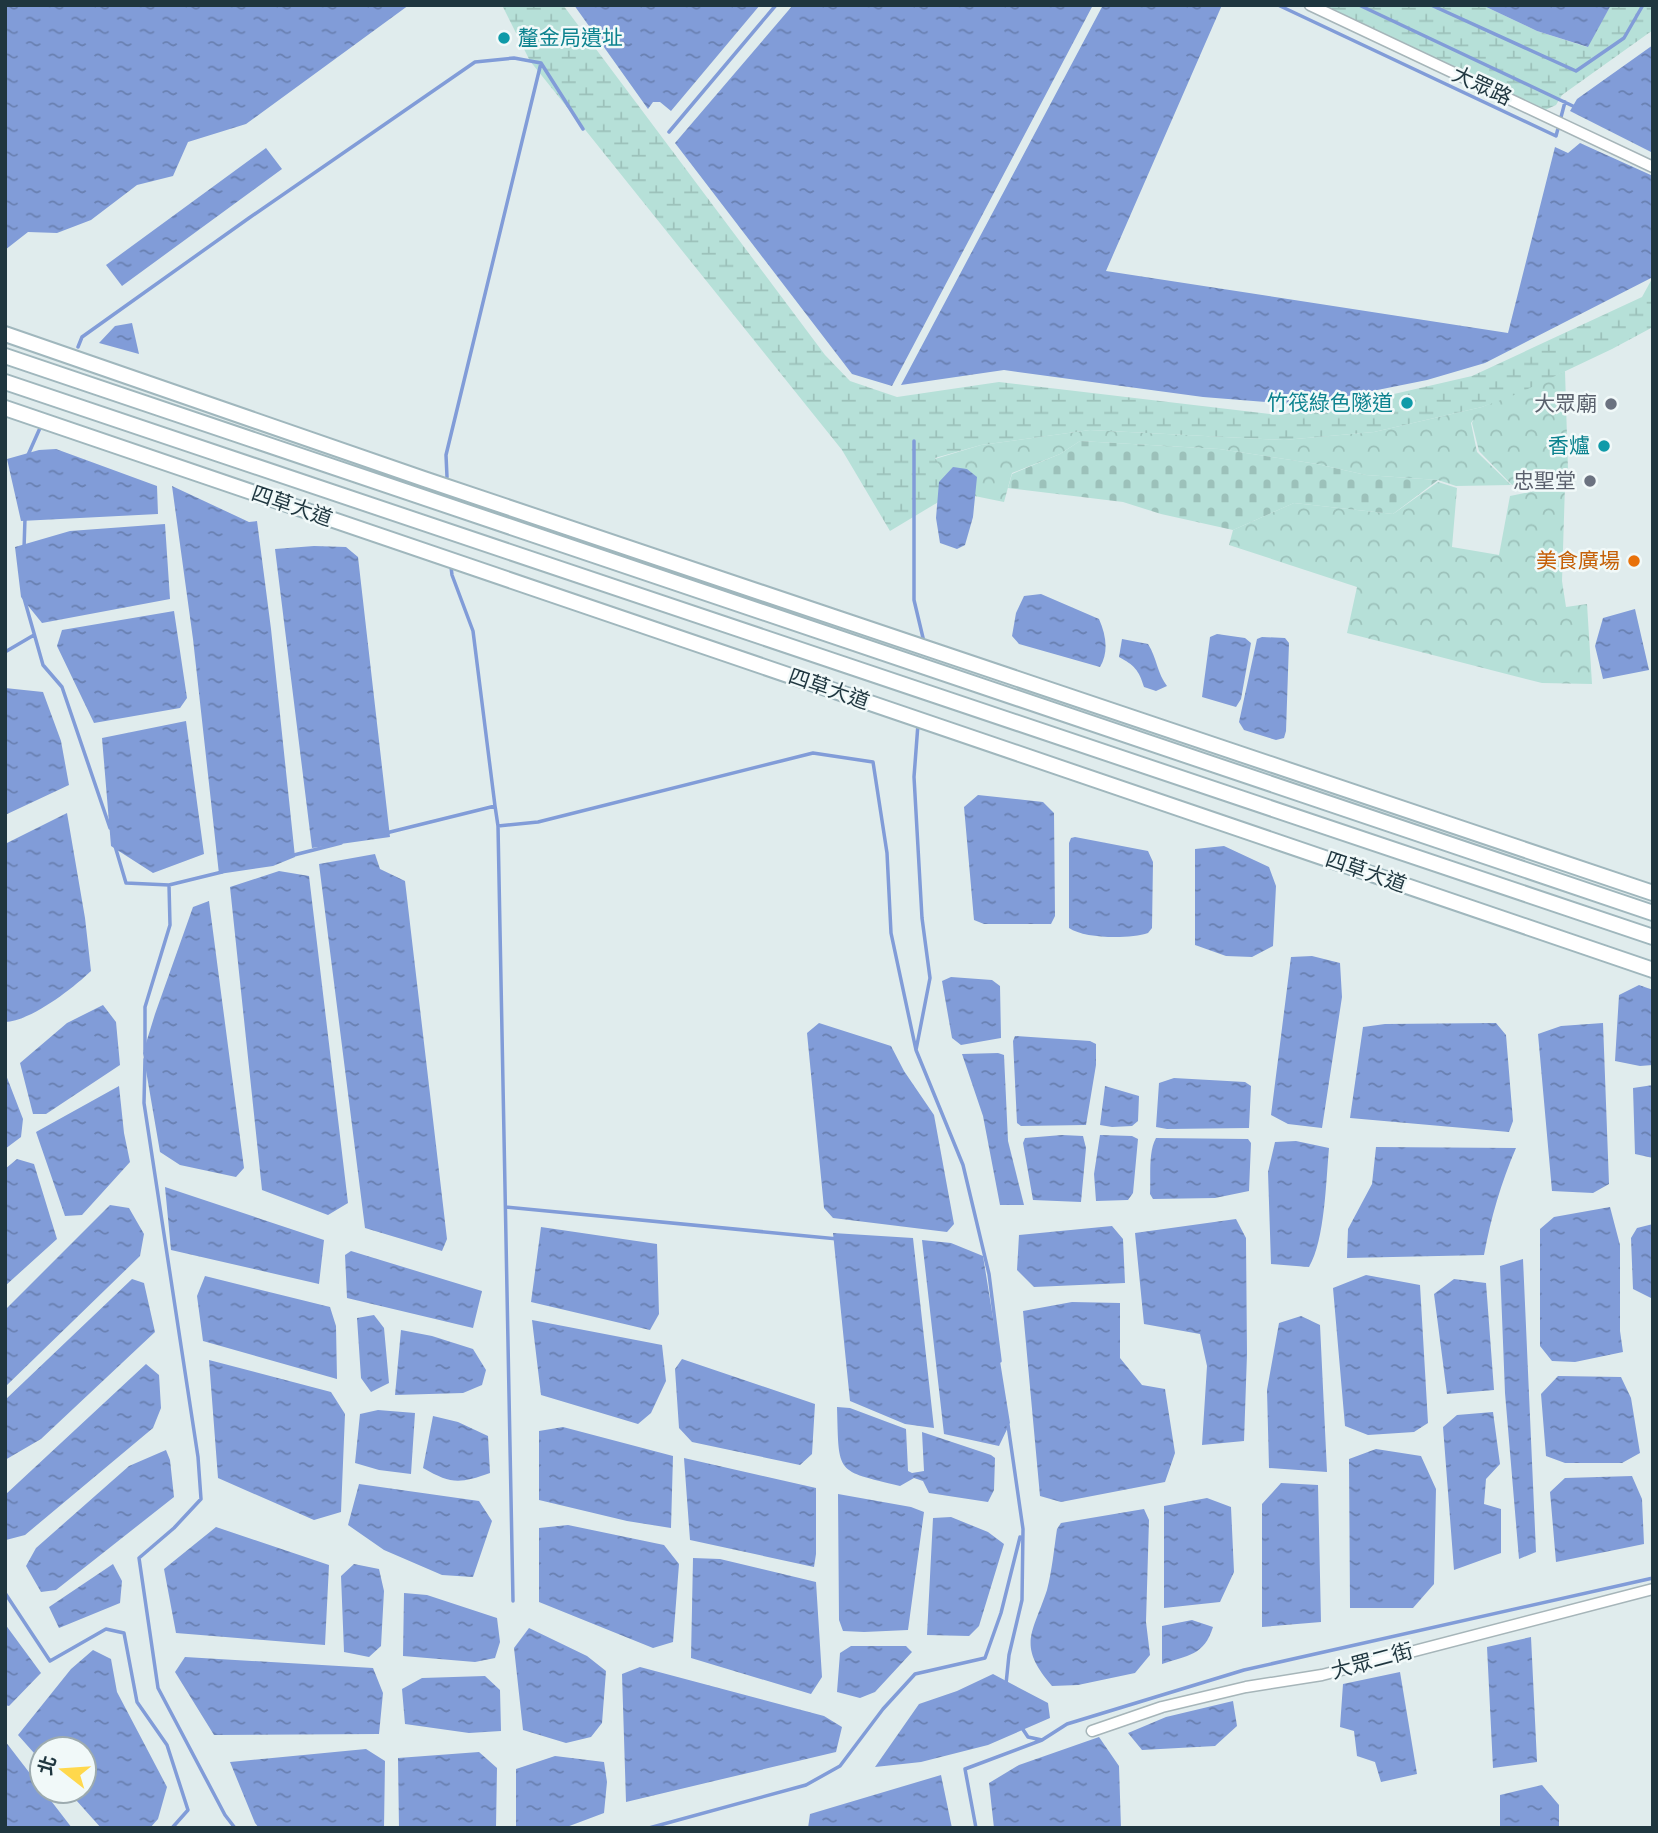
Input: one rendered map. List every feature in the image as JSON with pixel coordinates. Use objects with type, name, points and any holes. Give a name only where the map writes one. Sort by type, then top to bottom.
[{"type":"street","name":"大眾路","points":[[1310,5],[1653,167]]},
{"type":"street","points":[[5,334],[438,484],[1653,893]]},
{"type":"street","points":[[5,356],[1653,913]]},
{"type":"street","name":"四草大道","points":[[5,382],[1653,937]]},
{"type":"street","name":"四草大道","points":[[5,408],[1653,970]]},
{"type":"street","name":"大眾二街","points":[[1092,1731],[1163,1707],[1246,1687],[1322,1675],[1653,1589]]},
{"type":"green space","points":[[502,5],[563,5],[825,355],[850,381],[897,397],[999,382],[1279,415],[1355,403],[1472,376],[1642,297],[1653,277],[1653,327],[1517,394],[1482,407],[1374,432],[1284,440],[1090,430],[981,445],[935,458],[955,492],[890,531],[842,450],[530,61]]},
{"type":"green space","points":[[1324,5],[1482,5],[1537,31],[1587,47],[1611,5],[1653,5],[1653,30],[1562,95],[1556,105],[1545,110]]},
{"type":"green space","points":[[1565,371],[1568,470],[1512,485],[1479,451],[1472,423],[1474,419],[1471,423],[1477,452],[1511,485],[1456,486],[1438,480],[1366,475],[1317,464],[1219,449],[1080,441],[1060,454],[1012,473],[1004,502],[955,492],[935,459],[981,445],[1090,430],[1284,440],[1374,432],[1482,407]]},
{"type":"green space","points":[[1080,441],[1219,449],[1317,464],[1366,475],[1438,480],[1393,514],[1294,503],[1233,530],[1161,514],[1123,502],[1008,488],[1012,474],[1060,454]]},
{"type":"green space","points":[[1438,482],[1457,488],[1452,547],[1499,555],[1510,496],[1565,485],[1562,581],[1566,607],[1587,604],[1592,684],[1542,683],[1347,633],[1357,587],[1229,545],[1233,530],[1294,503],[1393,514]]},
{"type":"water","points":[[5,5],[409,5],[246,124],[188,142],[173,176],[137,185],[91,220],[57,233],[28,232],[5,250]]},
{"type":"water","points":[[574,5],[760,5],[671,111],[660,102],[653,102],[648,109]]},
{"type":"water","points":[[793,5],[1093,5],[892,386],[852,374],[675,143]]},
{"type":"water","points":[[1103,5],[1222,5],[1106,271],[1508,333],[1555,147],[1568,153],[1580,143],[1653,176],[1653,277],[1485,363],[1427,380],[1303,405],[1203,397],[1004,370],[901,385]]},
{"type":"water","points":[[1482,5],[1611,5],[1588,47],[1537,31]]},
{"type":"water","points":[[1653,45],[1653,153],[1570,111],[1577,99]]},
{"type":"water","points":[[266,148],[282,169],[122,286],[106,265]]},
{"type":"water","points":[[132,323],[139,354],[99,343],[115,326]]},
{"type":"water","points":[[56,449],[157,486],[158,514],[21,521],[7,459],[39,450]]},
{"type":"water","points":[[953,467],[967,469],[977,477],[973,517],[965,545],[957,549],[940,543],[936,518],[939,482]]},
{"type":"water","points":[[172,486],[249,522],[257,521],[295,857],[273,866],[219,874],[193,639]]},
{"type":"water","points":[[165,524],[170,599],[42,623],[21,597],[15,547],[70,531]]},
{"type":"water","points":[[346,547],[358,557],[390,837],[312,848],[275,549]]},
{"type":"water","points":[[1041,594],[1099,619],[1106,643],[1100,667],[1019,644],[1012,636],[1016,613],[1024,596]]},
{"type":"water","points":[[1635,609],[1649,670],[1603,679],[1595,646],[1603,618]]},
{"type":"water","points":[[174,611],[187,698],[180,708],[94,723],[57,646],[62,630]]},
{"type":"water","points":[[1217,634],[1245,638],[1251,643],[1241,699],[1236,707],[1202,697],[1210,637]]},
{"type":"water","points":[[1285,638],[1289,643],[1286,731],[1284,738],[1276,740],[1244,730],[1239,722],[1257,639]]},
{"type":"water","points":[[1122,639],[1148,644],[1167,686],[1156,691],[1144,687],[1135,669],[1119,657]]},
{"type":"water","points":[[5,688],[43,692],[61,741],[69,785],[5,815]]},
{"type":"water","points":[[186,721],[204,854],[153,873],[111,846],[102,738]]},
{"type":"water","points":[[978,795],[1043,802],[1054,813],[1055,916],[1051,924],[984,924],[974,920],[964,807]]},
{"type":"water","points":[[67,813],[91,971],[39,1010],[5,1022],[5,844]]},
{"type":"water","points":[[1071,838],[1148,851],[1153,862],[1152,928],[1148,933],[1108,937],[1076,932],[1069,928],[1069,843]]},
{"type":"water","points":[[1224,846],[1269,867],[1276,886],[1273,946],[1252,957],[1226,956],[1195,945],[1195,849]]},
{"type":"water","points":[[375,854],[380,869],[405,881],[447,1239],[442,1251],[365,1228],[319,864]]},
{"type":"water","points":[[279,871],[309,876],[348,1203],[328,1215],[262,1190],[230,887]]},
{"type":"water","points":[[209,901],[244,1168],[236,1177],[180,1165],[160,1152],[143,1053],[193,907]]},
{"type":"water","points":[[1312,956],[1340,963],[1342,997],[1322,1128],[1288,1124],[1271,1115],[1291,957]]},
{"type":"water","points":[[951,977],[992,980],[1000,986],[1001,1038],[961,1045],[952,1038],[942,981]]},
{"type":"water","points":[[1639,985],[1653,990],[1653,1065],[1640,1066],[1615,1061],[1619,995]]},
{"type":"water","points":[[103,1005],[116,1022],[120,1065],[46,1114],[33,1114],[20,1063],[67,1023]]},
{"type":"water","points":[[819,1023],[891,1046],[904,1071],[934,1115],[954,1224],[947,1232],[833,1218],[824,1208],[807,1033]]},
{"type":"water","points":[[1496,1023],[1506,1035],[1513,1121],[1509,1132],[1350,1118],[1363,1027],[1385,1024]]},
{"type":"water","points":[[1603,1023],[1609,1184],[1593,1193],[1552,1191],[1538,1034],[1561,1026]]},
{"type":"water","points":[[1015,1036],[1090,1041],[1096,1044],[1096,1065],[1086,1125],[1021,1126],[1017,1123],[1013,1041]]},
{"type":"water","points":[[962,1054],[1004,1055],[1008,1141],[1024,1205],[1000,1205],[983,1116]]},
{"type":"water","points":[[6,1075],[23,1119],[21,1137],[5,1149]]},
{"type":"water","points":[[1174,1078],[1245,1082],[1251,1086],[1249,1128],[1156,1127],[1159,1083]]},
{"type":"water","points":[[1653,1085],[1653,1158],[1635,1154],[1633,1088]]},
{"type":"water","points":[[119,1086],[130,1162],[82,1215],[65,1216],[36,1132]]},
{"type":"water","points":[[1105,1086],[1139,1096],[1138,1121],[1132,1126],[1100,1125]]},
{"type":"water","points":[[1100,1135],[1132,1136],[1138,1139],[1133,1193],[1128,1200],[1096,1201],[1094,1174]]},
{"type":"water","points":[[1083,1136],[1086,1148],[1081,1202],[1033,1200],[1023,1143],[1025,1138]]},
{"type":"water","points":[[1156,1138],[1248,1139],[1251,1143],[1249,1191],[1215,1198],[1153,1199],[1150,1194],[1150,1165]]},
{"type":"water","points":[[1296,1141],[1329,1148],[1322,1226],[1309,1267],[1271,1264],[1268,1172],[1275,1142]]},
{"type":"water","points":[[1376,1147],[1516,1148],[1497,1200],[1484,1255],[1347,1258],[1348,1229],[1372,1184]]},
{"type":"water","points":[[17,1159],[34,1164],[57,1239],[5,1286],[5,1169]]},
{"type":"water","points":[[165,1187],[324,1240],[319,1284],[171,1250]]},
{"type":"water","points":[[110,1205],[129,1208],[144,1234],[140,1256],[5,1387],[5,1310]]},
{"type":"water","points":[[1610,1207],[1620,1245],[1620,1331],[1623,1352],[1575,1362],[1552,1361],[1540,1346],[1540,1229],[1554,1217]]},
{"type":"water","points":[[1236,1219],[1246,1238],[1247,1354],[1244,1441],[1202,1445],[1207,1366],[1200,1334],[1144,1324],[1135,1233]]},
{"type":"water","points":[[1653,1224],[1653,1299],[1633,1289],[1631,1238],[1637,1228]]},
{"type":"water","points":[[1112,1226],[1123,1239],[1125,1283],[1034,1287],[1017,1270],[1019,1235]]},
{"type":"water","points":[[541,1227],[657,1244],[659,1314],[650,1330],[531,1302]]},
{"type":"water","points":[[833,1233],[913,1238],[934,1428],[905,1424],[850,1401]]},
{"type":"water","points":[[922,1240],[951,1243],[983,1256],[1010,1423],[999,1446],[944,1434]]},
{"type":"water","points":[[351,1251],[482,1291],[473,1328],[347,1298],[345,1255]]},
{"type":"water","points":[[1523,1259],[1536,1552],[1519,1559],[1505,1393],[1500,1266]]},
{"type":"water","points":[[1366,1275],[1420,1285],[1428,1423],[1414,1432],[1368,1435],[1345,1426],[1333,1288]]},
{"type":"water","points":[[205,1276],[330,1307],[336,1326],[337,1379],[203,1341],[197,1296]]},
{"type":"water","points":[[132,1279],[144,1283],[155,1332],[41,1439],[5,1460],[5,1400]]},
{"type":"water","points":[[1454,1279],[1486,1283],[1494,1390],[1447,1394],[1434,1294]]},
{"type":"water","points":[[1072,1302],[1120,1303],[1120,1358],[1142,1385],[1165,1389],[1175,1453],[1165,1482],[1061,1502],[1040,1496],[1023,1311]]},
{"type":"water","points":[[374,1315],[384,1328],[389,1383],[371,1392],[361,1378],[357,1318]]},
{"type":"water","points":[[1301,1316],[1320,1325],[1327,1472],[1269,1468],[1267,1390],[1279,1323]]},
{"type":"water","points":[[532,1320],[662,1345],[666,1381],[651,1413],[638,1424],[541,1395]]},
{"type":"water","points":[[401,1330],[432,1336],[473,1349],[486,1370],[482,1385],[463,1393],[395,1395]]},
{"type":"water","points":[[682,1359],[815,1404],[812,1454],[800,1465],[692,1442],[679,1428],[675,1369]]},
{"type":"water","points":[[209,1360],[331,1392],[345,1414],[341,1512],[314,1520],[218,1478]]},
{"type":"water","points":[[146,1364],[159,1375],[161,1408],[153,1428],[25,1535],[6,1540],[5,1495]]},
{"type":"water","points":[[1558,1376],[1621,1377],[1631,1398],[1640,1453],[1622,1463],[1565,1463],[1546,1456],[1541,1394]]},
{"type":"water","points":[[837,1407],[850,1408],[906,1429],[908,1471],[912,1473],[924,1471],[922,1432],[991,1455],[995,1458],[994,1490],[988,1502],[929,1493],[923,1481],[914,1478],[900,1486],[852,1472],[841,1458]]},
{"type":"water","points":[[378,1410],[415,1413],[411,1474],[379,1470],[355,1463],[360,1414]]},
{"type":"water","points":[[1493,1412],[1500,1464],[1486,1479],[1484,1504],[1501,1509],[1501,1553],[1454,1570],[1443,1427],[1457,1415]]},
{"type":"water","points":[[433,1416],[458,1422],[488,1436],[490,1473],[455,1481],[423,1468]]},
{"type":"water","points":[[563,1427],[673,1456],[671,1528],[627,1521],[539,1500],[539,1431]]},
{"type":"water","points":[[1376,1449],[1421,1456],[1436,1489],[1434,1584],[1413,1608],[1350,1608],[1349,1459]]},
{"type":"water","points":[[166,1450],[170,1460],[174,1497],[56,1590],[41,1592],[26,1566],[36,1548],[129,1466]]},
{"type":"water","points":[[684,1458],[816,1488],[814,1567],[690,1540]]},
{"type":"water","points":[[1632,1476],[1642,1499],[1644,1544],[1556,1562],[1550,1492],[1565,1478]]},
{"type":"water","points":[[1281,1483],[1318,1485],[1321,1622],[1262,1627],[1262,1504]]},
{"type":"water","points":[[359,1484],[479,1501],[492,1521],[473,1577],[442,1575],[384,1550],[348,1525]]},
{"type":"water","points":[[838,1494],[911,1507],[924,1512],[908,1630],[843,1631],[839,1620]]},
{"type":"water","points":[[1207,1498],[1231,1507],[1234,1572],[1220,1602],[1164,1608],[1164,1506]]},
{"type":"water","points":[[1144,1509],[1149,1520],[1146,1622],[1150,1655],[1135,1673],[1078,1685],[1052,1686],[1034,1660],[1031,1640],[1049,1583],[1057,1529],[1061,1523]]},
{"type":"water","points":[[951,1517],[988,1532],[1004,1544],[979,1626],[969,1636],[927,1635],[933,1518]]},
{"type":"water","points":[[568,1525],[664,1545],[679,1564],[673,1642],[653,1648],[539,1602],[539,1528]]},
{"type":"water","points":[[216,1527],[329,1565],[325,1645],[176,1633],[164,1569]]},
{"type":"water","points":[[693,1558],[720,1559],[816,1582],[822,1677],[811,1694],[691,1658]]},
{"type":"water","points":[[113,1564],[122,1581],[120,1603],[59,1628],[49,1607]]},
{"type":"water","points":[[354,1564],[379,1569],[384,1591],[381,1646],[369,1657],[344,1652],[341,1576]]},
{"type":"water","points":[[404,1593],[427,1595],[497,1618],[500,1642],[495,1658],[475,1662],[403,1656]]},
{"type":"water","points":[[1192,1620],[1213,1627],[1205,1644],[1194,1653],[1162,1664],[1162,1626]]},
{"type":"water","points":[[5,1624],[41,1673],[9,1706],[5,1705]]},
{"type":"water","points":[[529,1628],[587,1656],[606,1671],[602,1723],[591,1737],[566,1743],[523,1730],[514,1648]]},
{"type":"water","points":[[1531,1637],[1537,1762],[1493,1768],[1487,1647]]},
{"type":"water","points":[[851,1646],[906,1646],[912,1652],[875,1692],[860,1698],[837,1692],[840,1653]]},
{"type":"water","points":[[93,1650],[111,1659],[117,1692],[167,1787],[158,1819],[150,1828],[101,1828],[80,1805],[98,1805],[98,1735],[28,1735],[28,1746],[18,1735],[71,1669]]},
{"type":"water","points":[[185,1657],[373,1668],[383,1693],[379,1734],[214,1735],[175,1672]]},
{"type":"water","points":[[640,1667],[824,1716],[842,1727],[836,1752],[626,1802],[622,1674]]},
{"type":"water","points":[[1400,1672],[1417,1774],[1381,1782],[1375,1762],[1357,1756],[1354,1731],[1340,1727],[1343,1684]]},
{"type":"water","points":[[993,1674],[1048,1703],[1050,1718],[988,1745],[921,1762],[875,1767],[919,1704],[957,1691]]},
{"type":"water","points":[[485,1676],[500,1690],[501,1731],[469,1733],[405,1724],[402,1689],[422,1678]]},
{"type":"water","points":[[1233,1701],[1237,1726],[1215,1746],[1142,1750],[1128,1733],[1166,1717]]},
{"type":"water","points":[[1099,1737],[1119,1766],[1121,1828],[994,1828],[989,1783],[1019,1765]]},
{"type":"water","points":[[5,1741],[28,1771],[28,1805],[54,1805],[72,1828],[5,1828]]},
{"type":"water","points":[[366,1749],[385,1761],[384,1828],[259,1828],[230,1762]]},
{"type":"water","points":[[479,1752],[497,1768],[496,1828],[399,1828],[398,1758]]},
{"type":"water","points":[[555,1756],[604,1762],[607,1782],[604,1813],[564,1828],[516,1828],[516,1769]]},
{"type":"water","points":[[941,1775],[952,1828],[808,1828],[810,1814]]},
{"type":"water","points":[[1542,1785],[1559,1805],[1559,1828],[1500,1828],[1500,1795]]},
{"type":"waterway","points":[[669,132],[776,5]]},
{"type":"waterway","points":[[1278,5],[1556,136],[1565,102]]},
{"type":"waterway","points":[[1359,5],[1575,107]]},
{"type":"waterway","points":[[1431,5],[1576,71],[1624,38],[1643,5]]},
{"type":"waterway","points":[[78,347],[82,337],[475,62],[514,58],[541,63],[583,129]]},
{"type":"waterway","points":[[447,477],[446,455],[541,63]]},
{"type":"waterway","points":[[28,455],[40,428]]},
{"type":"waterway","points":[[914,441],[914,600],[924,642]]},
{"type":"waterway","points":[[24,549],[25,518]]},
{"type":"waterway","points":[[451,567],[473,631],[495,806]]},
{"type":"waterway","points":[[24,598],[43,665],[62,687],[110,828]]},
{"type":"waterway","points":[[5,652],[34,635]]},
{"type":"waterway","points":[[918,724],[914,777],[922,918],[930,978],[916,1050],[963,1165],[989,1274],[1000,1361]]},
{"type":"waterway","points":[[386,833],[495,806],[498,826],[538,822],[813,753],[873,762],[887,853],[891,933],[916,1050]]},
{"type":"waterway","points":[[498,826],[513,1601]]},
{"type":"waterway","points":[[290,856],[341,843]]},
{"type":"waterway","points":[[115,846],[126,883],[169,885],[222,872]]},
{"type":"waterway","points":[[145,1051],[145,1007],[170,925],[169,885]]},
{"type":"waterway","points":[[145,1059],[144,1103],[198,1457],[201,1499],[174,1528],[139,1558],[158,1688],[225,1815],[235,1828]]},
{"type":"waterway","points":[[506,1207],[838,1239]]},
{"type":"waterway","points":[[1006,1684],[1009,1655],[1022,1600],[1023,1529],[1008,1425]]},
{"type":"waterway","points":[[649,1828],[806,1785],[840,1766],[883,1709],[915,1674],[985,1658],[1001,1613],[1020,1537]]},
{"type":"waterway","points":[[976,1828],[965,1769],[1042,1740],[1067,1724],[1244,1670],[1653,1578]]},
{"type":"waterway","points":[[5,1593],[50,1661],[106,1629],[124,1633],[137,1702],[167,1745],[188,1810],[172,1828]]},
{"type":"waterway","points":[[1022,1728],[1028,1737],[1042,1740]]},
{"type":"place","name":"釐金局遺址","points":[[504,38]]},
{"type":"place","name":"竹筏綠色隧道","points":[[1407,403]]},
{"type":"place","name":"大眾廟","points":[[1611,404]]},
{"type":"place","name":"香爐","points":[[1604,446]]},
{"type":"place","name":"忠聖堂","points":[[1590,481]]},
{"type":"place","name":"美食廣場","points":[[1634,561]]}]
